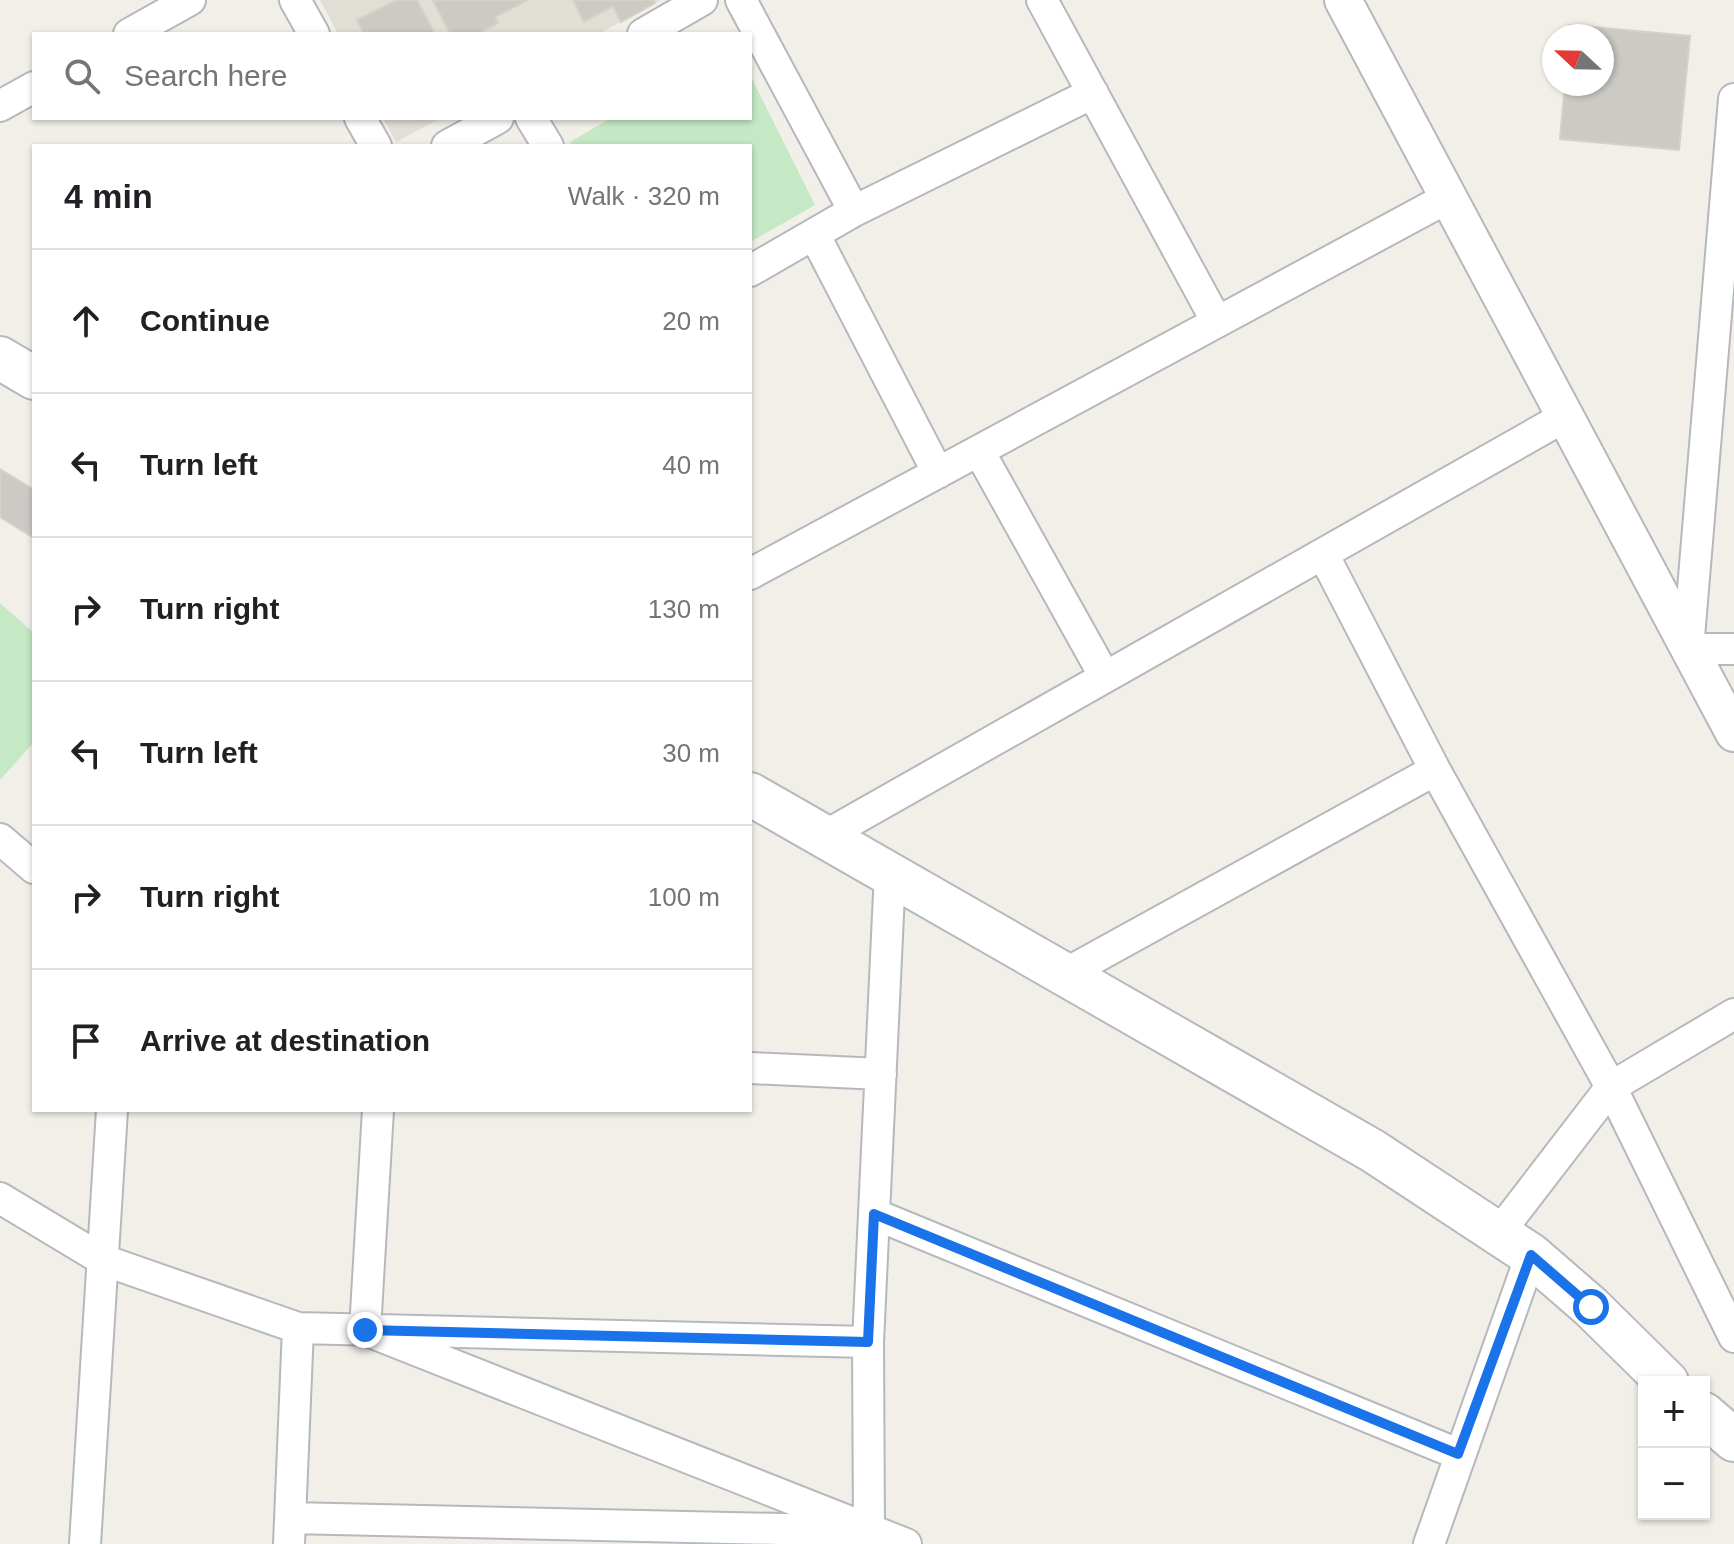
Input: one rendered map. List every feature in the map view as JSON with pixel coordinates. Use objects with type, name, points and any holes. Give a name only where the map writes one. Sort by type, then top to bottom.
[{"type":"main road","points":[[0,358],[32,377]]},
{"type":"main road","points":[[752,795],[1373,1151],[1514,1244],[1591,1307],[1661,1376]]},
{"type":"main road","points":[[1710,1419],[1734,1440]]},
{"type":"street","points":[[133,32],[190,0]]},
{"type":"street","points":[[295,0],[313,32]]},
{"type":"street","points":[[646,32],[702,0]]},
{"type":"street","points":[[741,0],[854,211]]},
{"type":"street","points":[[1042,0],[1217,322]]},
{"type":"street","points":[[1343,0],[1734,733]]},
{"type":"street","points":[[0,106],[32,88]]},
{"type":"street","points":[[752,270],[854,211],[1093,93]]},
{"type":"street","points":[[1688,649],[1724,344],[1734,99]]},
{"type":"street","points":[[361,120],[375,144]]},
{"type":"street","points":[[451,144],[494,120]]},
{"type":"street","points":[[532,120],[547,144]]},
{"type":"street","points":[[752,573],[1449,197]]},
{"type":"street","points":[[814,234],[938,473]]},
{"type":"street","points":[[823,837],[1566,416]]},
{"type":"street","points":[[979,451],[1105,677]]},
{"type":"street","points":[[1323,554],[1435,770],[1611,1087],[1734,1337]]},
{"type":"street","points":[[1688,649],[1734,649]]},
{"type":"street","points":[[1065,974],[1435,770]]},
{"type":"street","points":[[0,839],[32,866]]},
{"type":"street","points":[[869,1531],[868,1342],[890,872]]},
{"type":"street","points":[[1429,1544],[1458,1454],[1514,1244],[1611,1087],[1734,1014]]},
{"type":"street","points":[[752,1068],[881,1074]]},
{"type":"street","points":[[85,1544],[112,1112]]},
{"type":"street","points":[[365,1330],[378,1112]]},
{"type":"street","points":[[0,1198],[103,1260],[298,1328],[868,1342]]},
{"type":"street","points":[[874,1214],[1458,1454]]},
{"type":"street","points":[[298,1328],[290,1531],[869,1531]]},
{"type":"street","points":[[365,1330],[902,1543]]},
{"type":"shaded area","points":[[320,0],[661,0],[602,32],[337,32]]},
{"type":"shaded area","points":[[384,120],[437,120],[396,142]]},
{"type":"green space","points":[[752,79],[815,205],[752,241],[752,144],[570,142],[608,120],[752,120]]},
{"type":"green space","points":[[0,603],[32,631],[32,744],[0,780]]},
{"type":"building","points":[[397,0],[417,0],[434,32],[363,32],[357,20]]},
{"type":"building","points":[[433,0],[526,0],[495,17],[498,23],[481,32],[449,32]]},
{"type":"building","points":[[573,0],[653,0],[655,3],[621,22],[613,6],[584,22]]},
{"type":"building","points":[[1614,29],[1690,36],[1679,150],[1560,139],[1564,96],[1614,96]]},
{"type":"building","points":[[0,469],[32,489],[32,537],[0,517]]},
{"type":"route","points":[[365,1330],[868,1342],[874,1214],[1458,1454],[1531,1255],[1591,1307]]}]
